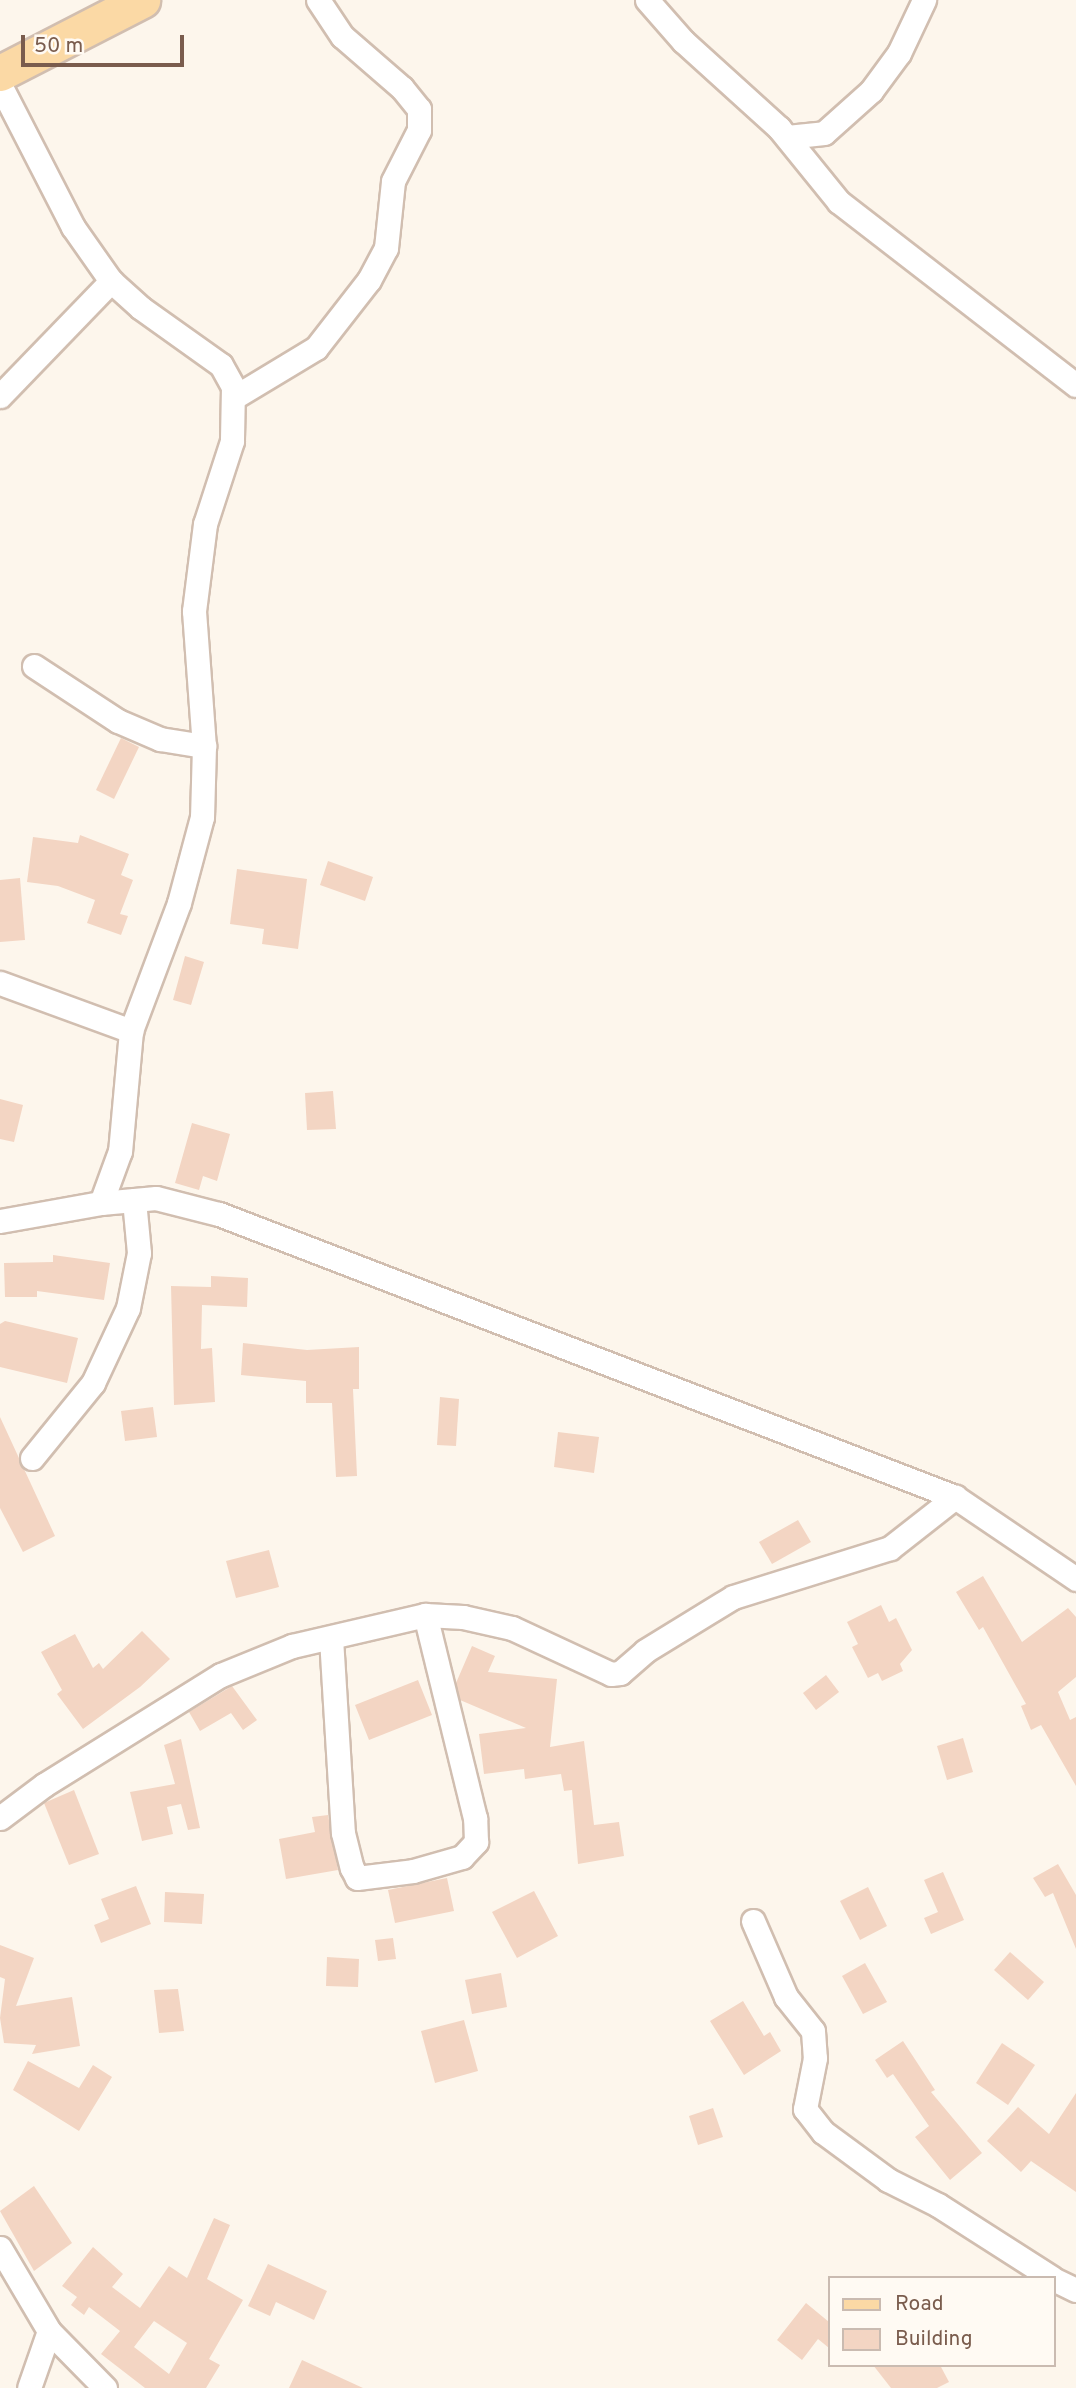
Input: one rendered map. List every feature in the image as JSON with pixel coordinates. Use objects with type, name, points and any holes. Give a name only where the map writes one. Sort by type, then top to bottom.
[{"type":"main road","points":[[0,73],[142,0]]},
{"type":"street","points":[[233,398],[316,348],[369,280],[386,248],[393,181],[419,130],[419,109],[402,88],[342,36],[318,0]]},
{"type":"street","points":[[647,0],[683,41],[787,137],[839,202],[1076,385]]},
{"type":"street","points":[[787,137],[824,133],[871,91],[899,53],[924,0]]},
{"type":"street","points":[[0,85],[73,227],[111,281],[141,308],[221,365],[233,387],[232,442],[205,524],[197,563],[194,611],[204,746],[202,817],[195,851],[131,1031],[120,1151],[101,1203]]},
{"type":"street","points":[[0,396],[111,281]]},
{"type":"street","points":[[34,666],[118,721],[160,739],[204,746]]},
{"type":"street","points":[[0,983],[131,1031]]},
{"type":"street","points":[[0,1221],[101,1203],[156,1198],[219,1214],[955,1497],[1076,1579]]},
{"type":"street","points":[[32,1458],[93,1383],[128,1308],[139,1252],[134,1200]]},
{"type":"street","points":[[0,1818],[221,1675],[292,1646],[425,1615],[463,1617],[512,1628],[611,1674],[620,1674],[645,1651],[733,1597],[890,1548],[955,1497]]},
{"type":"street","points":[[331,1638],[343,1833],[352,1868],[357,1878],[413,1871],[462,1857],[476,1842],[475,1818],[425,1615]]},
{"type":"street","points":[[753,1921],[786,1997],[813,2031],[813,2071],[805,2109],[823,2132],[888,2180],[938,2204],[1050,2276]]},
{"type":"street","points":[[0,2248],[49,2331],[106,2388]]},
{"type":"street","points":[[1055,2279],[1076,2290]]},
{"type":"street","points":[[29,2388],[49,2331]]},
{"type":"building","points":[[121,738],[139,747],[114,799],[96,790]]},
{"type":"building","points":[[80,835],[129,854],[121,875],[133,880],[120,914],[128,916],[121,935],[87,923],[95,900],[58,886],[27,882],[33,837],[78,843]]},
{"type":"building","points":[[328,861],[373,877],[365,901],[320,885]]},
{"type":"building","points":[[237,869],[307,879],[298,949],[262,944],[264,929],[230,924]]},
{"type":"building","points":[[20,878],[25,940],[0,942],[0,880]]},
{"type":"building","points":[[185,956],[204,962],[191,1005],[173,1000]]},
{"type":"building","points":[[333,1091],[336,1129],[307,1130],[305,1093]]},
{"type":"building","points":[[0,1099],[23,1105],[14,1142],[0,1139]]},
{"type":"building","points":[[192,1123],[230,1134],[217,1181],[203,1176],[199,1190],[175,1183]]},
{"type":"building","points":[[53,1255],[110,1263],[104,1300],[37,1291],[37,1297],[5,1297],[4,1263],[53,1262]]},
{"type":"building","points":[[211,1276],[248,1278],[247,1307],[202,1305],[201,1349],[212,1348],[215,1402],[174,1405],[171,1286],[211,1287]]},
{"type":"building","points":[[5,1321],[78,1338],[67,1383],[0,1367],[0,1324]]},
{"type":"building","points":[[243,1343],[307,1350],[359,1347],[359,1389],[353,1389],[357,1476],[336,1477],[332,1403],[306,1403],[306,1381],[241,1375]]},
{"type":"building","points":[[440,1397],[459,1399],[456,1446],[437,1445]]},
{"type":"building","points":[[153,1407],[157,1437],[125,1441],[121,1411]]},
{"type":"building","points":[[0,1417],[55,1536],[23,1552],[0,1508]]},
{"type":"building","points":[[558,1432],[599,1437],[594,1473],[554,1467]]},
{"type":"building","points":[[798,1520],[811,1542],[772,1564],[759,1542]]},
{"type":"building","points":[[269,1550],[279,1587],[236,1598],[226,1561]]},
{"type":"building","points":[[983,1576],[1022,1642],[1068,1608],[1076,1617],[1076,1677],[1058,1692],[1070,1720],[1076,1717],[1076,1786],[1041,1725],[1031,1730],[1021,1706],[1026,1704],[983,1627],[979,1630],[956,1592]]},
{"type":"building","points":[[881,1605],[889,1622],[896,1618],[912,1650],[900,1664],[903,1671],[882,1681],[878,1673],[868,1678],[852,1647],[858,1644],[847,1622]]},
{"type":"building","points":[[142,1631],[170,1659],[140,1687],[83,1729],[57,1694],[62,1690],[41,1652],[75,1634],[93,1668],[99,1663],[103,1669]]},
{"type":"building","points":[[472,1646],[495,1656],[488,1672],[557,1679],[550,1747],[584,1741],[594,1825],[619,1822],[624,1856],[578,1864],[572,1790],[564,1791],[561,1774],[525,1779],[524,1769],[484,1774],[479,1734],[526,1728],[460,1700],[456,1683]]},
{"type":"building","points":[[826,1675],[839,1692],[816,1710],[803,1693]]},
{"type":"building","points":[[418,1680],[432,1715],[369,1740],[355,1705]]},
{"type":"building","points":[[232,1686],[257,1720],[243,1730],[231,1713],[200,1731],[189,1712]]},
{"type":"building","points":[[963,1738],[973,1772],[947,1780],[937,1746]]},
{"type":"building","points":[[181,1739],[200,1828],[188,1830],[181,1804],[167,1807],[173,1834],[142,1841],[130,1792],[175,1784],[164,1745]]},
{"type":"building","points":[[74,1790],[99,1854],[69,1865],[44,1803]]},
{"type":"building","points":[[328,1815],[338,1870],[286,1879],[279,1839],[315,1832],[312,1817]]},
{"type":"building","points":[[1058,1864],[1076,1895],[1076,1949],[1053,1893],[1045,1897],[1033,1878]]},
{"type":"building","points":[[943,1872],[964,1920],[931,1934],[924,1918],[938,1912],[924,1880]]},
{"type":"building","points":[[447,1878],[454,1911],[395,1923],[388,1890]]},
{"type":"building","points":[[136,1886],[151,1924],[101,1943],[94,1925],[109,1919],[101,1899]]},
{"type":"building","points":[[868,1887],[887,1926],[860,1940],[840,1901]]},
{"type":"building","points":[[534,1891],[558,1936],[517,1958],[492,1912]]},
{"type":"building","points":[[165,1892],[204,1894],[202,1924],[164,1922]]},
{"type":"building","points":[[393,1938],[396,1959],[378,1961],[375,1940]]},
{"type":"building","points":[[0,1945],[34,1958],[16,2006],[72,1997],[80,2046],[32,2054],[36,2045],[4,2043],[0,2018],[5,1979],[0,1977]]},
{"type":"building","points":[[1010,1952],[1044,1982],[1028,2000],[994,1970]]},
{"type":"building","points":[[327,1957],[359,1959],[358,1987],[326,1986]]},
{"type":"building","points":[[865,1963],[887,2002],[863,2014],[842,1976]]},
{"type":"building","points":[[501,1973],[507,2007],[472,2014],[465,1980]]},
{"type":"building","points":[[178,1989],[184,2031],[159,2033],[154,1990]]},
{"type":"building","points":[[743,2001],[764,2036],[770,2032],[781,2051],[744,2075],[710,2021]]},
{"type":"building","points":[[464,2020],[478,2071],[435,2083],[421,2031]]},
{"type":"building","points":[[903,2041],[935,2090],[931,2092],[982,2153],[950,2180],[915,2137],[929,2126],[893,2074],[887,2078],[875,2060]]},
{"type":"building","points":[[1002,2043],[1035,2065],[1008,2105],[976,2083]]},
{"type":"building","points":[[28,2061],[79,2088],[93,2065],[112,2077],[79,2131],[13,2090]]},
{"type":"building","points":[[1076,2093],[1076,2192],[1031,2161],[1021,2172],[987,2141],[1018,2107],[1049,2134]]},
{"type":"building","points":[[713,2108],[723,2137],[698,2145],[689,2116]]},
{"type":"building","points":[[34,2186],[72,2243],[34,2271],[0,2211]]},
{"type":"building","points":[[214,2218],[230,2225],[207,2279],[243,2300],[209,2359],[220,2365],[206,2388],[145,2388],[101,2354],[120,2331],[89,2307],[84,2315],[71,2305],[77,2297],[62,2286],[93,2247],[123,2274],[112,2287],[140,2308],[169,2266],[187,2278]],"holes":[[[154,2321],[187,2343],[169,2374],[134,2347]]]},
{"type":"building","points":[[268,2264],[327,2291],[314,2320],[276,2302],[270,2316],[248,2306]]},
{"type":"building","points":[[806,2303],[828,2321],[828,2347],[818,2339],[802,2360],[777,2340]]},
{"type":"building","points":[[302,2360],[363,2388],[289,2388]]},
{"type":"building","points":[[875,2367],[941,2367],[949,2382],[937,2388],[891,2388]]}]
